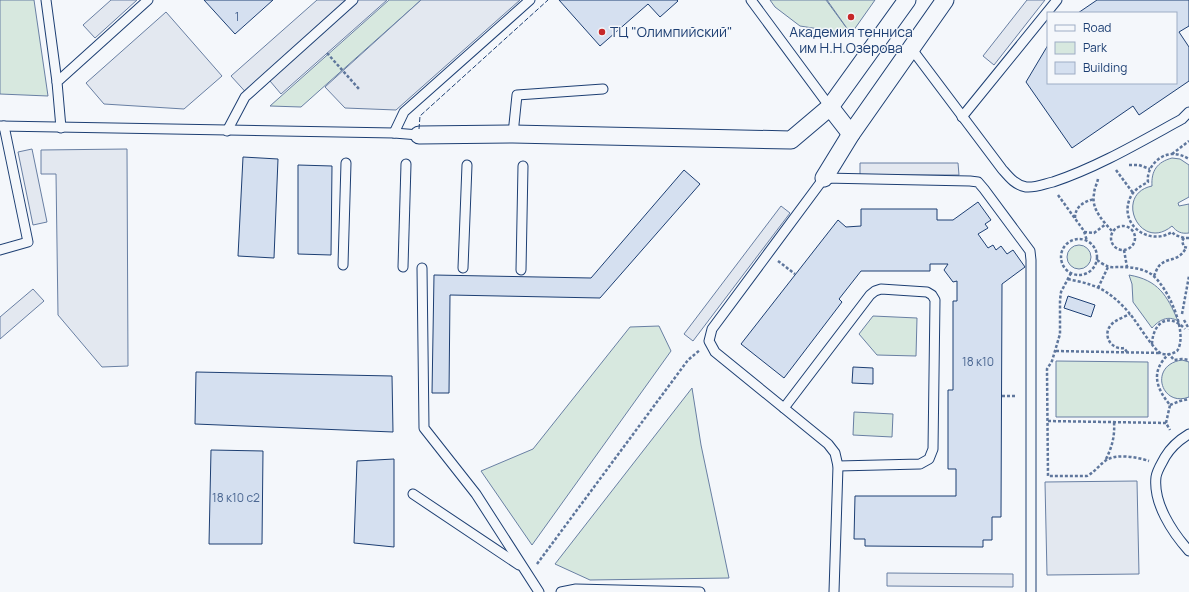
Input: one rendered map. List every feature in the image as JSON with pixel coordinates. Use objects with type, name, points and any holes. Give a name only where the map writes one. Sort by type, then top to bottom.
[{"type":"street","points":[[419,135],[513,134],[791,140],[830,107],[907,0]]},
{"type":"street","points":[[824,178],[851,134],[945,0]]},
{"type":"street","points":[[830,107],[851,134]]},
{"type":"lane","points":[[46,0],[57,82],[61,128]]},
{"type":"lane","points":[[57,82],[148,0]]},
{"type":"lane","points":[[227,131],[245,97],[353,0]]},
{"type":"lane","points":[[394,133],[404,112],[530,0]]},
{"type":"lane","points":[[751,0],[830,107]]},
{"type":"lane","points":[[1047,12],[1057,0]]},
{"type":"lane","points":[[962,117],[1047,12]]},
{"type":"lane","points":[[911,48],[1002,169],[1014,183],[1026,187],[1039,186],[1065,178],[1108,159],[1182,119],[1189,112]]},
{"type":"lane","points":[[513,134],[517,95],[603,89]]},
{"type":"lane","points":[[0,250],[28,242],[2,126],[394,133],[419,135]]},
{"type":"lane","points":[[343,265],[346,163]]},
{"type":"lane","points":[[403,267],[406,164]]},
{"type":"lane","points":[[463,268],[467,165]]},
{"type":"lane","points":[[521,270],[524,166]]},
{"type":"lane","points":[[834,592],[838,466],[835,453],[828,444],[715,352],[709,341],[712,329],[824,178],[978,182],[1030,251],[1031,592]]},
{"type":"lane","points":[[422,268],[424,428],[476,494],[538,592]]},
{"type":"lane","points":[[784,408],[870,295],[875,291],[881,289],[927,292],[932,295],[935,300],[934,450],[929,459],[920,464],[838,466]]},
{"type":"lane","points":[[1189,434],[1170,448],[1160,465],[1156,476],[1157,494],[1165,516],[1180,541],[1189,551]]},
{"type":"lane","points":[[413,494],[522,567]]},
{"type":"lane","points":[[561,592],[576,589],[700,592]]},
{"type":"path","points":[[327,53],[359,89]]},
{"type":"path","points":[[1172,154],[1189,141]]},
{"type":"path","points":[[1189,159],[1181,155],[1172,154],[1163,156],[1155,162],[1150,169],[1147,178],[1148,182],[1133,193],[1128,205],[1128,215],[1133,228],[1135,240],[1129,248],[1118,250],[1114,246],[1110,236],[1116,227],[1127,226],[1133,228],[1147,236],[1156,238],[1166,236],[1172,232],[1175,235],[1189,238]]},
{"type":"path","points":[[1108,159],[1133,193]]},
{"type":"path","points":[[1089,167],[1098,179],[1094,195],[1094,205],[1112,231]]},
{"type":"path","points":[[1049,183],[1084,232],[1088,242]]},
{"type":"path","points":[[1075,219],[1077,208],[1087,201],[1094,199]]},
{"type":"path","points":[[1084,232],[1094,233],[1106,224]]},
{"type":"path","points":[[1154,276],[1162,264],[1179,257],[1187,248],[1182,245],[1184,238]]},
{"type":"path","points":[[1080,239],[1088,242],[1094,247],[1097,254],[1097,260],[1093,269],[1086,274],[1078,275],[1071,273],[1064,268],[1061,261],[1065,246],[1072,241],[1080,239]]},
{"type":"path","points":[[1124,250],[1127,267]]},
{"type":"path","points":[[768,253],[795,274]]},
{"type":"path","points":[[1097,260],[1108,267],[1132,267],[1144,271],[1154,276],[1165,286],[1173,297]]},
{"type":"path","points":[[1098,288],[1108,267]]},
{"type":"path","points":[[1071,273],[1061,292],[1060,334],[1056,351],[1048,369],[1048,476],[1087,476],[1092,473],[1106,460],[1114,435],[1114,422]]},
{"type":"path","points":[[1182,314],[1189,276]]},
{"type":"path","points":[[1068,279],[1092,285],[1110,295],[1130,314],[1152,344],[1161,353]]},
{"type":"path","points":[[1179,308],[1187,330]]},
{"type":"path","points":[[1127,352],[1124,348],[1120,349],[1114,347],[1107,336],[1111,324],[1130,314]]},
{"type":"path","points":[[1152,344],[1152,336],[1159,324],[1167,321],[1174,321],[1181,324],[1187,330]]},
{"type":"path","points":[[528,576],[688,360],[709,341]]},
{"type":"path","points":[[1170,430],[1166,423],[1170,406],[1160,391],[1157,380],[1158,367],[1162,360],[1169,354],[1180,349],[1184,343]]},
{"type":"path","points":[[1056,351],[1161,353],[1169,354],[1174,360],[1189,360]]},
{"type":"path","points":[[1170,406],[1180,401],[1189,399]]},
{"type":"path","points":[[1048,421],[1166,423]]},
{"type":"path","points":[[1106,460],[1127,456],[1160,465]]},
{"type":"green space","points":[[0,0],[34,0],[48,96],[0,94]]},
{"type":"green space","points":[[389,0],[421,0],[301,107],[270,106]]},
{"type":"green space","points":[[770,0],[826,0],[851,34],[800,26],[775,7]]},
{"type":"green space","name":"Академия тенниса им Н.Н.Озерова","points":[[827,0],[875,0],[851,34]]},
{"type":"green space","points":[[1172,158],[1180,159],[1189,165],[1189,197],[1178,203],[1179,206],[1189,204],[1189,233],[1179,232],[1172,226],[1160,232],[1150,232],[1141,227],[1135,219],[1133,209],[1134,199],[1140,191],[1152,186],[1156,168],[1162,162]]},
{"type":"green space","points":[[1079,245],[1084,246],[1090,252],[1090,262],[1084,268],[1079,269],[1074,268],[1068,262],[1067,257],[1068,252],[1074,246]]},
{"type":"green space","points":[[1129,275],[1139,277],[1160,290],[1170,304],[1178,321],[1167,318],[1152,328],[1133,302],[1132,284]]},
{"type":"green space","points":[[873,316],[917,318],[916,356],[877,355],[859,334]]},
{"type":"green space","points":[[659,326],[671,351],[532,545],[481,471],[533,449],[630,327]]},
{"type":"green space","points":[[1182,360],[1189,362],[1189,397],[1179,399],[1171,397],[1166,391],[1162,384],[1162,377],[1165,369],[1171,363]]},
{"type":"green space","points":[[1056,361],[1148,362],[1148,417],[1056,417]]},
{"type":"green space","points":[[692,388],[701,445],[729,578],[590,580],[555,564]]},
{"type":"green space","points":[[854,412],[893,414],[892,437],[853,435]]},
{"type":"shaded area","points":[[111,0],[137,0],[95,38],[83,25]]},
{"type":"shaded area","points":[[317,0],[387,0],[281,94],[270,81],[251,98],[231,76]]},
{"type":"shaded area","points":[[421,0],[520,0],[396,110],[345,108],[325,87]]},
{"type":"shaded area","points":[[1027,0],[1045,0],[994,65],[983,56]]},
{"type":"shaded area","points":[[166,12],[222,76],[184,109],[104,104],[86,83]]},
{"type":"shaded area","points":[[32,149],[47,222],[33,225],[18,152]]},
{"type":"shaded area","points":[[127,149],[128,366],[102,367],[58,315],[56,174],[41,174],[41,150]]},
{"type":"shaded area","points":[[860,163],[958,163],[959,175],[860,175]]},
{"type":"shaded area","points":[[781,206],[790,213],[693,341],[684,334]]},
{"type":"shaded area","points":[[33,289],[44,301],[0,339],[0,317]]},
{"type":"shaded area","points":[[1137,481],[1139,574],[1047,575],[1045,482]]},
{"type":"shaded area","points":[[887,573],[1013,574],[1013,587],[887,586]]},
{"type":"building","points":[[204,0],[273,0],[235,34]]},
{"type":"building","name":"ТЦ \"Олимпийский\"","points":[[559,0],[678,1],[660,17],[648,4],[600,46]]},
{"type":"building","points":[[1097,0],[1189,0],[1189,26],[1179,32],[1189,47],[1189,81],[1139,115],[1133,106],[1072,148],[1026,82],[1047,47],[1047,84],[1177,84],[1177,12],[1079,12]]},
{"type":"building","points":[[243,157],[278,159],[274,258],[238,256]]},
{"type":"building","points":[[298,165],[332,166],[331,255],[298,254]]},
{"type":"building","points":[[684,170],[700,184],[600,298],[450,295],[449,393],[432,393],[434,275],[591,278]]},
{"type":"building","points":[[978,202],[991,220],[985,224],[988,228],[978,234],[988,248],[993,245],[996,250],[1001,246],[1007,254],[1013,250],[1025,267],[1002,284],[1001,517],[992,517],[992,540],[983,540],[983,547],[865,546],[865,539],[854,539],[855,496],[956,496],[956,469],[948,469],[948,390],[953,390],[953,301],[957,301],[957,281],[953,282],[944,270],[948,264],[930,264],[930,271],[861,271],[839,299],[842,302],[784,378],[741,344],[838,220],[846,227],[861,226],[861,209],[937,209],[937,220],[953,220]]},
{"type":"building","points":[[1068,296],[1095,305],[1091,317],[1064,308]]},
{"type":"building","points":[[853,367],[873,368],[873,384],[852,383]]},
{"type":"building","points":[[196,372],[392,376],[393,432],[195,424]]},
{"type":"building","points":[[211,450],[263,451],[262,544],[209,544]]},
{"type":"building","points":[[394,459],[394,547],[354,543],[357,461]]},
{"type":"fence","points":[[419,129],[420,116],[548,0]]},
{"type":"place","name":"Академия тенниса им Н.Н.Озерова","points":[[851,17]]},
{"type":"place","name":"ТЦ \"Олимпийский\"","points":[[602,32]]}]
